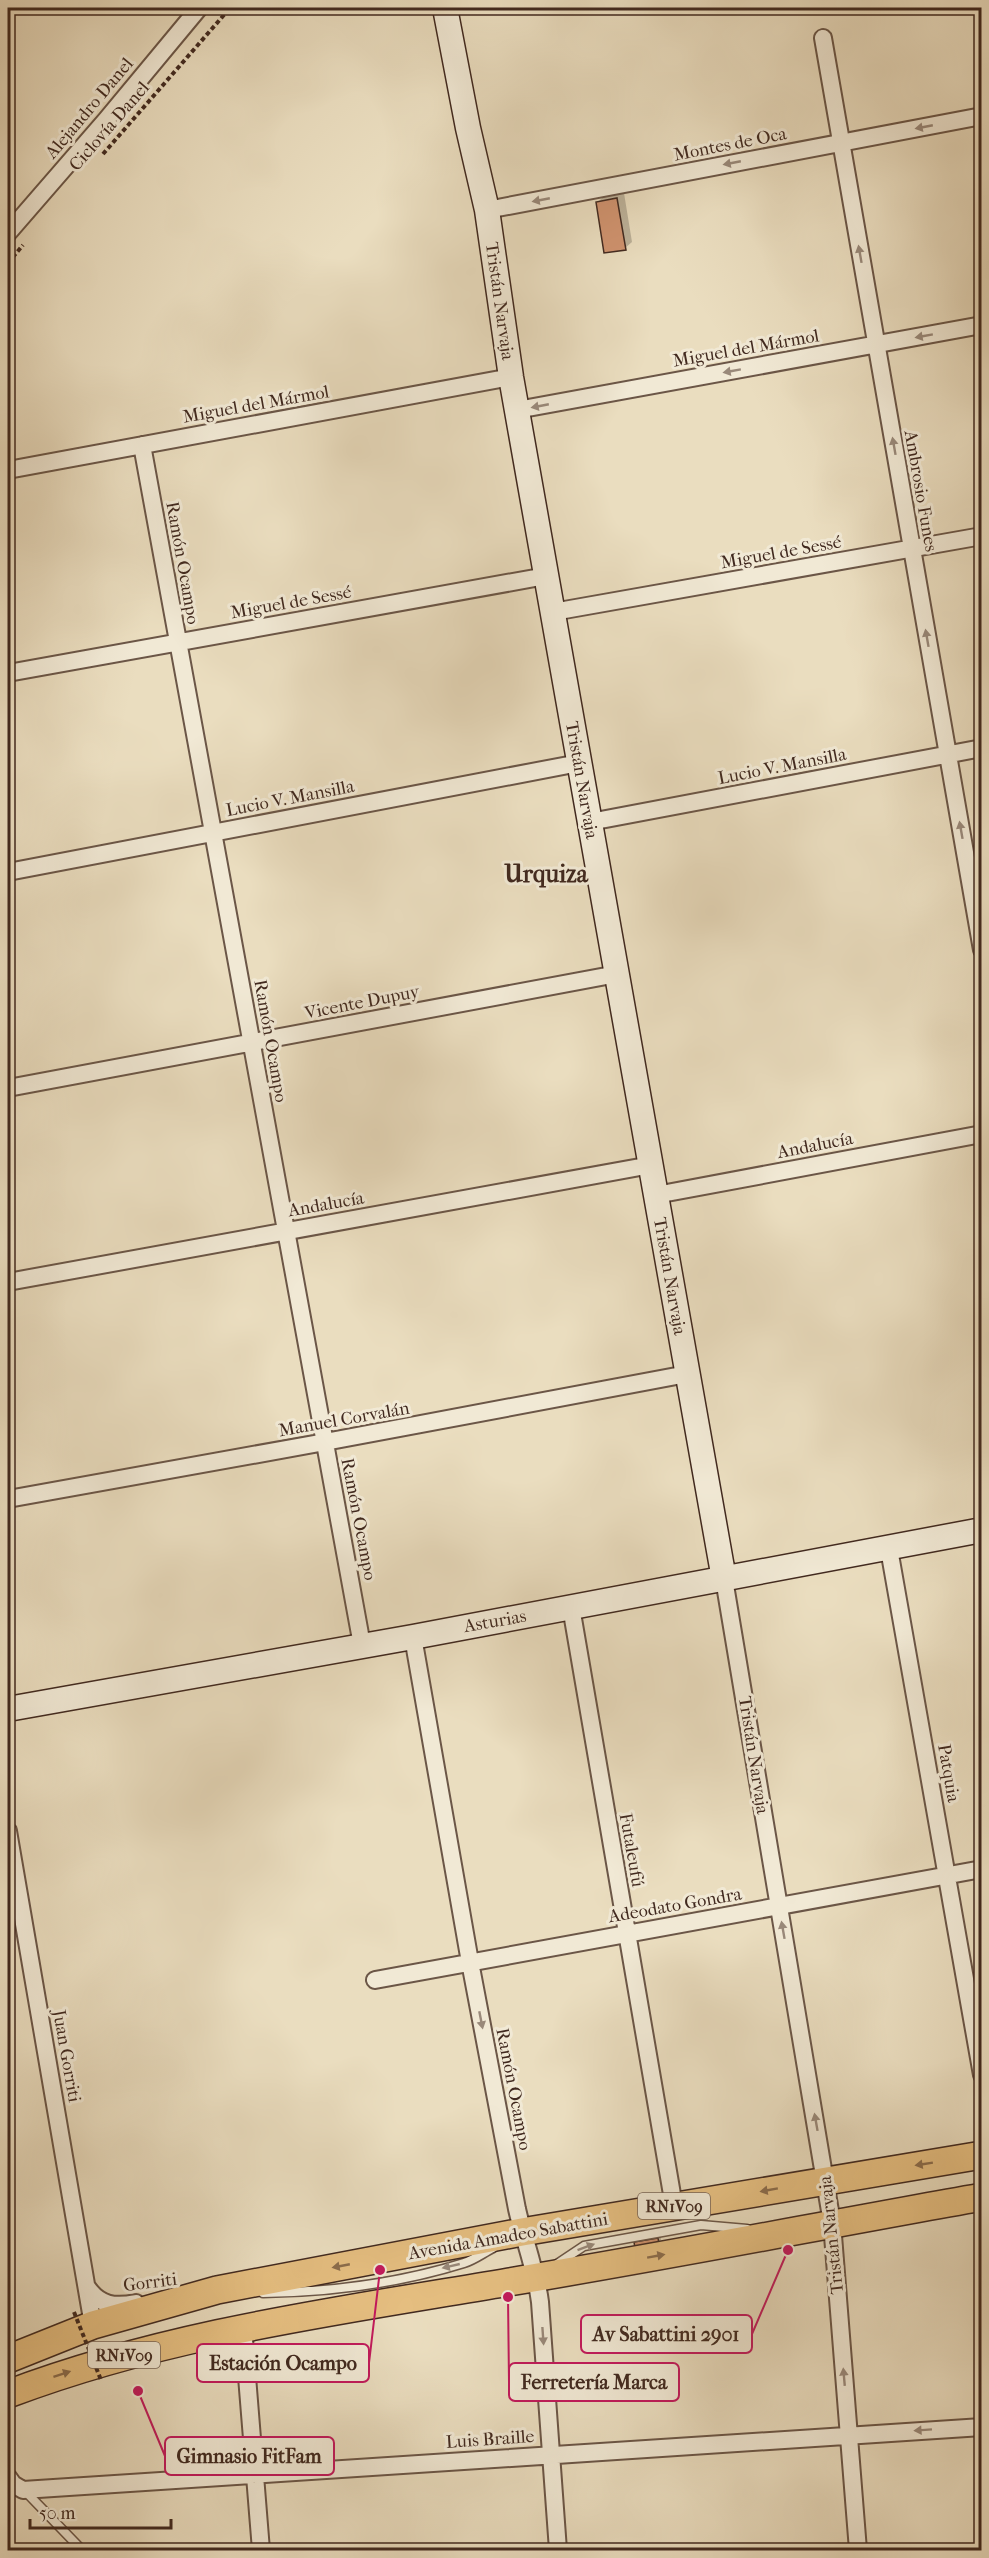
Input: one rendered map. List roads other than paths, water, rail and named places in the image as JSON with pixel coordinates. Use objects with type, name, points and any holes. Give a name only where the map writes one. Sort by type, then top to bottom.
[{"type":"main road","name":"Avenida Amadeo Sabattini","points":[[8,2359],[84,2319],[522,2232],[981,2155]]},
{"type":"main road","name":"RN1V09","points":[[8,2394],[99,2362],[243,2327],[981,2197]]},
{"type":"street","name":"Alejandro Danel","points":[[8,233],[199,8]]},
{"type":"street","name":"Tristán Narvaja","points":[[445,8],[468,128],[487,210],[511,377],[724,1579],[826,2180],[832,2223],[858,2550]]},
{"type":"street","name":"Ambrosio Funes","points":[[823,38],[981,950]]},
{"type":"street","name":"Montes de Oca","points":[[487,210],[981,116]]},
{"type":"street","name":"Miguel del Mármol","points":[[517,410],[981,325]]},
{"type":"street","name":"Miguel del Mármol","points":[[8,470],[511,377]]},
{"type":"street","name":"Ramón Ocampo","points":[[142,445],[362,1645]]},
{"type":"street","name":"Miguel de Sessé","points":[[553,612],[981,536]]},
{"type":"street","name":"Miguel de Sessé","points":[[8,673],[546,576]]},
{"type":"street","name":"Lucio V. Mansilla","points":[[590,822],[981,748]]},
{"type":"street","name":"Lucio V. Mansilla","points":[[8,872],[579,763]]},
{"type":"street","name":"Vicente Dupuy","points":[[8,1088],[616,974]]},
{"type":"street","name":"Andalucía","points":[[656,1195],[981,1134]]},
{"type":"street","name":"Andalucía","points":[[8,1282],[651,1165]]},
{"type":"street","name":"Manuel Corvalán","points":[[8,1498],[325,1442],[687,1374]]},
{"type":"street","name":"Asturias","points":[[8,1708],[889,1549],[981,1530]]},
{"type":"street","name":"Patquia","points":[[889,1549],[981,2074]]},
{"type":"street","name":"Futaleufú","points":[[571,1607],[674,2206]]},
{"type":"street","name":"Ramón Ocampo","points":[[412,1636],[470,1962],[522,2232],[537,2277],[558,2550]]},
{"type":"street","name":"Juan Gorriti","points":[[8,1831],[87,2287]]},
{"type":"street","name":"Adeodato Gondra","points":[[375,1980],[981,1869]]},
{"type":"street","name":"Gorriti","points":[[87,2287],[93,2297],[105,2304],[121,2306],[190,2297]]},
{"type":"street","points":[[84,2319],[87,2287]]},
{"type":"street","points":[[243,2327],[261,2550]]},
{"type":"street","name":"Luis Braille","points":[[23,2490],[981,2427]]},
{"type":"street","points":[[8,2477],[13,2484],[23,2490]]},
{"type":"lane","points":[[23,2490],[82,2550]]},
{"type":"place","name":"Av Sabattini 2901","points":[[788,2250]]},
{"type":"place","name":"Estación Ocampo","points":[[380,2270]]},
{"type":"place","name":"Ferretería Marca","points":[[508,2297]]},
{"type":"place","name":"Gimnasio FitFam","points":[[138,2391]]},
{"type":"district","name":"Urquiza","points":[[546,874]]}]
